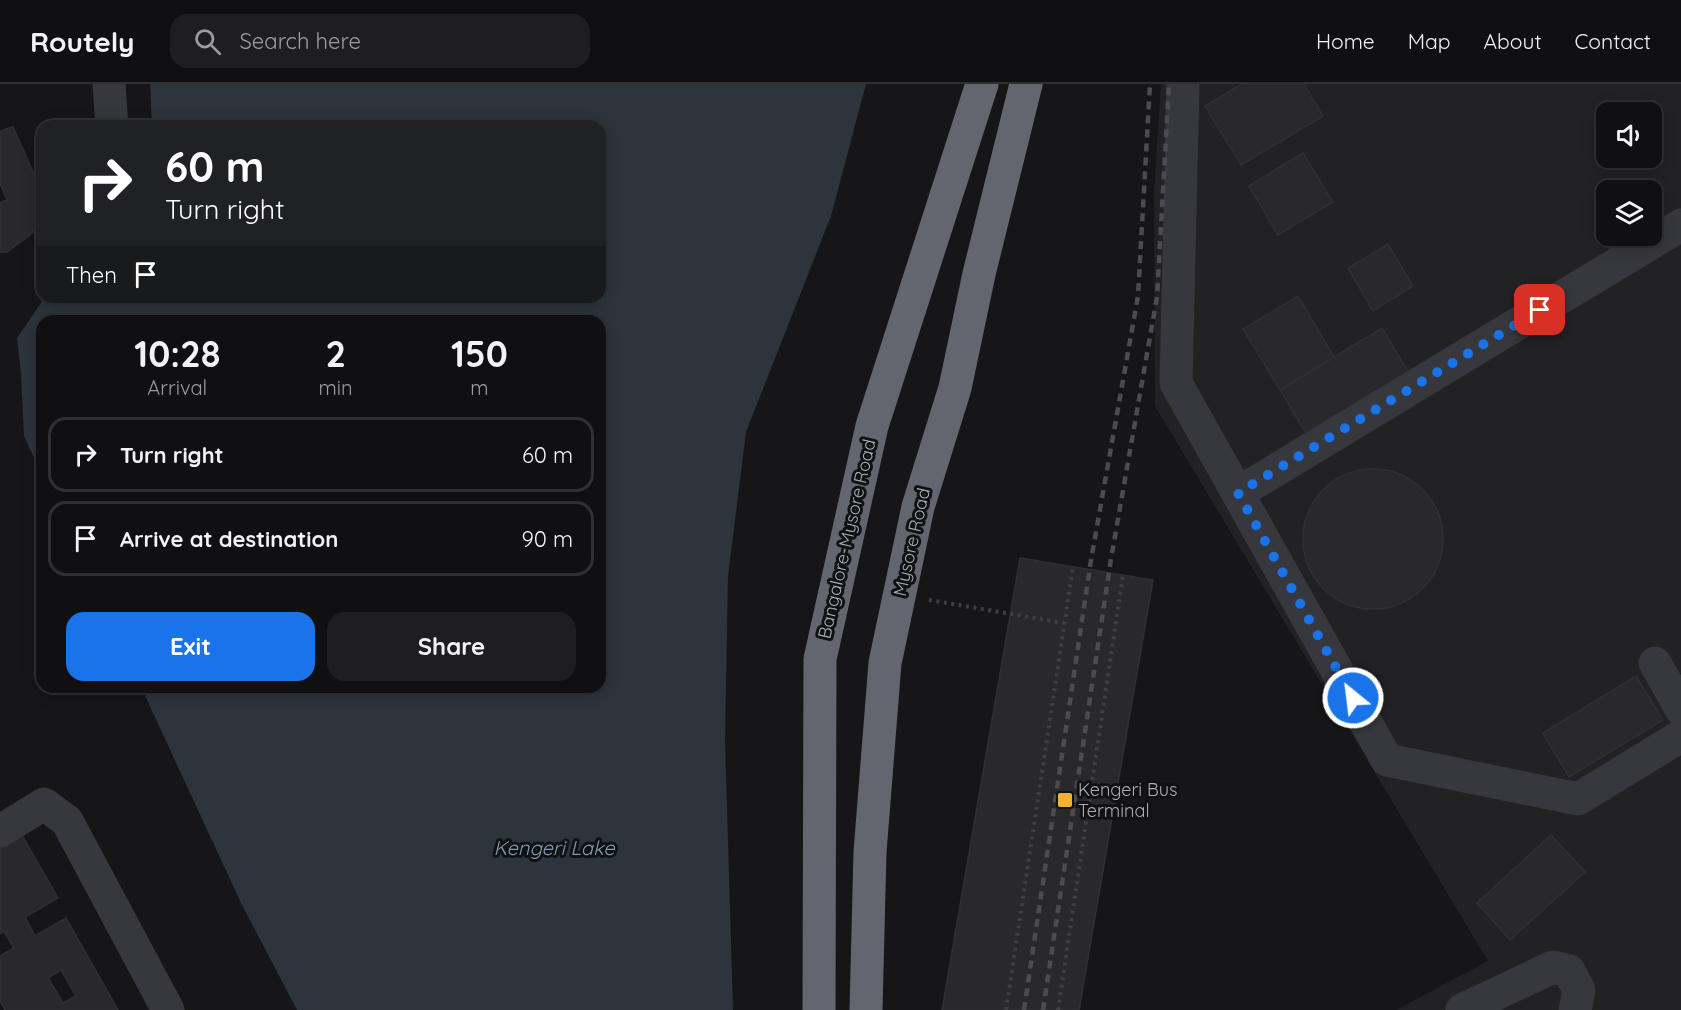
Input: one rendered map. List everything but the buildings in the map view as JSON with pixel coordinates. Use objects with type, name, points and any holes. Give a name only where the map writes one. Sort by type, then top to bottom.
[{"type":"highway","name":"Bangalore-Mysore Road","points":[[819,1010],[820,659],[872,426],[982,84]]},
{"type":"highway","name":"Mysore Road","points":[[866,1010],[870,852],[885,663],[918,507],[955,388],[979,274],[1026,84]]},
{"type":"street","points":[[109,84],[112,120]]},
{"type":"street","points":[[1183,84],[1176,383],[1387,760],[1578,799],[1681,736]]},
{"type":"street","points":[[1238,493],[1681,225]]},
{"type":"street","points":[[1655,663],[1681,709]]},
{"type":"street","points":[[0,831],[44,804],[67,821],[168,1010]]},
{"type":"street","points":[[1462,1010],[1553,967],[1569,971],[1579,990],[1575,1010]]},
{"type":"path","points":[[1006,1010],[1072,567]]},
{"type":"path","points":[[1058,1010],[1123,575]]},
{"type":"path","points":[[899,595],[1064,623]]},
{"type":"shaded area","points":[[1161,84],[1681,84],[1681,1010],[1396,1010],[1488,961],[1155,406],[1154,193]]},
{"type":"water","name":"Kengeri Lake","points":[[150,84],[866,84],[831,216],[746,432],[728,576],[725,740],[733,1010],[297,1010],[241,903],[144,693],[606,693],[606,315],[36,315],[36,462],[24,436],[17,338],[41,303],[606,303],[606,120],[152,120]]},
{"type":"railway","points":[[1024,1010],[1091,560],[1138,296],[1150,84]]},
{"type":"railway","points":[[1043,1010],[1111,559],[1157,297],[1169,84]]},
{"type":"place","name":"Kengeri Bus Terminal","points":[[1065,800]]},
{"type":"route","points":[[1353,698],[1238,493],[1540,310]]}]
